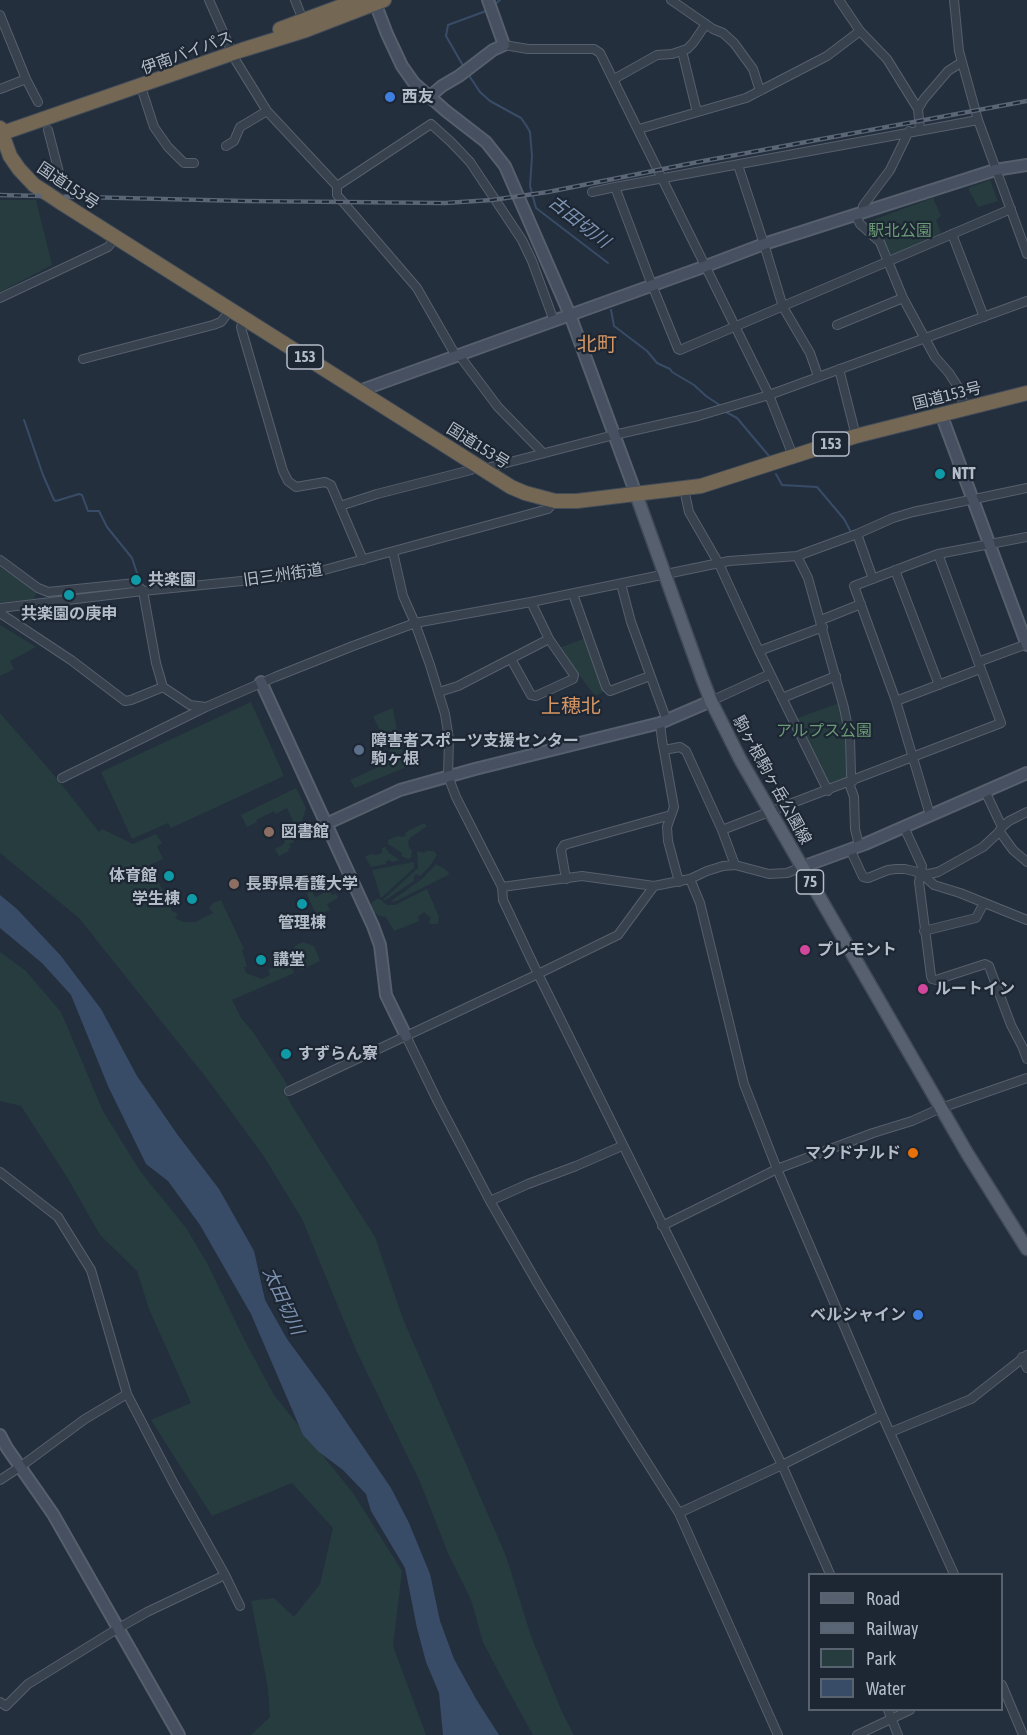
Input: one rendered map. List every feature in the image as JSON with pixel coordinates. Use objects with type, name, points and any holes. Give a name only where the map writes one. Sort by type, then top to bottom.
[{"type":"highway","name":"伊南バイパス","points":[[0,131],[141,87],[358,0]]},
{"type":"highway","name":"伊南バイパス","points":[[0,131],[231,50],[306,30],[378,1]]},
{"type":"highway","name":"国道153号","points":[[0,131],[10,156],[34,185],[511,487],[555,501],[577,501],[684,489],[721,480],[856,436],[1027,393]]},
{"type":"main road","name":"駒ヶ根駒ヶ岳公園線","points":[[636,494],[711,700],[740,759],[941,1108],[1027,1249]]},
{"type":"street","points":[[209,0],[231,50],[267,111],[337,186],[337,195],[417,288],[458,355],[498,407],[543,453]]},
{"type":"street","points":[[295,0],[303,21]]},
{"type":"street","points":[[488,0],[504,45]]},
{"type":"street","points":[[671,0],[713,29],[723,33],[734,43],[753,69],[760,91]]},
{"type":"street","points":[[839,0],[861,31],[887,59],[918,109]]},
{"type":"street","points":[[954,0],[962,62],[978,120],[1027,254]]},
{"type":"street","points":[[378,1],[402,66],[414,82],[429,97],[486,142],[505,166],[570,315],[636,494]]},
{"type":"street","points":[[0,15],[38,102]]},
{"type":"street","points":[[614,79],[657,55],[682,51],[693,43],[706,24]]},
{"type":"street","points":[[639,129],[734,103],[827,56],[861,31]]},
{"type":"street","points":[[429,97],[493,50],[504,45],[528,49],[594,49],[600,53],[769,395],[793,456]]},
{"type":"street","points":[[682,51],[698,112]]},
{"type":"street","points":[[920,130],[918,109],[948,71],[962,62]]},
{"type":"street","points":[[0,89],[26,79]]},
{"type":"street","points":[[141,87],[154,127],[168,147],[184,163],[194,163]]},
{"type":"street","points":[[226,146],[234,141],[240,127],[267,111]]},
{"type":"street","points":[[592,192],[909,131],[978,120]]},
{"type":"street","points":[[337,186],[431,124],[470,162],[522,240],[554,321]]},
{"type":"street","points":[[48,130],[62,180]]},
{"type":"street","points":[[909,131],[890,170],[863,206],[860,224],[880,242],[903,298],[935,357],[954,379],[965,408]]},
{"type":"street","points":[[738,165],[783,308],[810,353],[818,376]]},
{"type":"street","points":[[359,391],[764,244],[995,170],[1027,165]]},
{"type":"street","points":[[615,187],[652,285],[678,349],[681,350],[1011,209]]},
{"type":"street","points":[[1018,230],[1027,227]]},
{"type":"street","points":[[952,234],[984,317]]},
{"type":"street","points":[[0,298],[108,247],[116,237]]},
{"type":"street","points":[[837,326],[903,298]]},
{"type":"street","points":[[488,472],[491,467],[698,416],[769,395],[1027,301]]},
{"type":"street","points":[[83,359],[213,325],[221,322],[230,310]]},
{"type":"street","points":[[245,319],[241,327],[242,331],[288,481],[296,487],[325,482],[330,484],[363,560]]},
{"type":"street","points":[[839,369],[856,436]]},
{"type":"street","points":[[896,701],[939,685],[1027,644],[941,414]]},
{"type":"street","points":[[339,506],[471,470],[475,464]]},
{"type":"street","points":[[62,778],[261,682],[415,623],[738,560],[797,556],[913,512],[1027,488]]},
{"type":"street","points":[[684,489],[690,512],[718,564],[828,791]]},
{"type":"street","name":"旧三州街道","points":[[0,608],[291,576],[324,570],[548,509],[555,501]]},
{"type":"street","points":[[857,534],[873,579]]},
{"type":"street","points":[[930,815],[896,701],[854,586],[938,554],[1027,537]]},
{"type":"street","points":[[393,552],[403,596],[415,623],[445,714],[449,739],[448,776],[456,797],[502,887],[503,900],[538,974],[782,1465],[829,1573]]},
{"type":"street","points":[[722,830],[1001,723],[938,554]]},
{"type":"street","points":[[797,556],[808,578],[822,623],[850,738],[855,847],[863,877],[867,878],[896,869],[929,874],[984,847],[1014,818],[1027,812]]},
{"type":"street","points":[[0,560],[38,588],[48,592],[135,583],[143,591],[156,663],[163,687],[190,705],[206,707]]},
{"type":"street","points":[[895,570],[939,685]]},
{"type":"street","points":[[621,584],[663,722],[664,750],[674,807],[667,827],[668,841],[679,882]]},
{"type":"street","points":[[573,594],[606,687],[610,691],[650,676]]},
{"type":"street","points":[[511,659],[531,695],[536,696],[573,679],[574,675],[549,639],[531,602]]},
{"type":"street","points":[[759,651],[861,604]]},
{"type":"street","points":[[0,613],[71,660],[125,701],[163,687]]},
{"type":"street","points":[[439,693],[458,686],[549,639]]},
{"type":"street","points":[[326,824],[400,790],[663,722],[770,675]]},
{"type":"street","points":[[782,698],[836,676]]},
{"type":"street","points":[[261,682],[373,926],[380,945],[386,995],[438,1102],[490,1202],[563,1326],[679,1513],[778,1735]]},
{"type":"street","points":[[664,750],[680,747],[686,751],[722,830],[735,865]]},
{"type":"street","points":[[502,887],[582,876],[654,886],[679,882],[723,866],[735,865],[769,874],[787,873],[865,844],[1027,773]]},
{"type":"street","points":[[985,791],[1001,829],[1013,850],[1027,861]]},
{"type":"street","points":[[566,879],[561,850],[564,845],[671,815]]},
{"type":"street","points":[[904,827],[921,866],[919,882],[932,979],[936,980],[985,964],[989,966],[1011,1025],[1027,1059]]},
{"type":"street","points":[[921,873],[934,885],[1027,920]]},
{"type":"street","points":[[690,879],[700,903],[744,1084],[777,1169],[882,1415],[953,1573]]},
{"type":"street","points":[[289,1091],[618,935],[654,886]]},
{"type":"street","points":[[924,931],[976,918],[984,903]]},
{"type":"street","points":[[662,1226],[777,1169],[1027,1078]]},
{"type":"street","points":[[490,1202],[622,1146]]},
{"type":"street","points":[[0,1172],[58,1217],[91,1270],[127,1394],[240,1606]]},
{"type":"street","points":[[891,1432],[971,1399],[1025,1356],[1027,1368]]},
{"type":"street","points":[[0,1480],[85,1419],[127,1394]]},
{"type":"street","points":[[679,1513],[882,1415]]},
{"type":"street","points":[[0,1435],[52,1514],[178,1735]]},
{"type":"street","points":[[0,1702],[6,1706],[28,1684],[117,1629],[225,1575]]},
{"type":"street","points":[[1003,1687],[1023,1735]]},
{"type":"street","points":[[888,1711],[898,1735]]},
{"type":"street","points":[[856,1735],[908,1711]]},
{"type":"green space","points":[[990,180],[998,201],[978,207],[968,188]]},
{"type":"green space","name":"駅北公園","points":[[933,198],[941,216],[936,220],[941,233],[892,256],[867,222]]},
{"type":"green space","points":[[0,200],[36,200],[52,265],[0,292]]},
{"type":"green space","points":[[0,567],[37,592],[34,599],[0,603]]},
{"type":"green space","points":[[0,625],[36,647],[10,661],[14,669],[0,676]]},
{"type":"green space","points":[[586,638],[603,692],[595,696],[559,648]]},
{"type":"green space","points":[[251,702],[284,776],[171,828],[168,823],[132,839],[101,772]]},
{"type":"green space","name":"アルプス公園","points":[[839,703],[847,738],[849,777],[831,786],[827,783],[795,719]]},
{"type":"green space","points":[[393,708],[399,742],[409,766],[355,788],[350,780],[394,760],[373,716]]},
{"type":"green space","points":[[0,713],[54,775],[99,832],[102,829],[133,844],[156,834],[162,843],[157,846],[163,859],[150,865],[166,897],[173,894],[175,900],[169,904],[172,911],[178,914],[175,918],[183,922],[195,922],[213,913],[209,908],[213,903],[221,900],[244,949],[242,950],[247,967],[244,967],[246,973],[262,979],[270,975],[268,970],[280,964],[283,970],[288,967],[292,968],[294,973],[232,1000],[241,1018],[253,1032],[287,1084],[285,1092],[292,1106],[375,1237],[403,1319],[506,1556],[531,1636],[562,1712],[574,1735],[533,1735],[507,1688],[483,1642],[471,1600],[448,1553],[420,1482],[356,1350],[302,1219],[263,1155],[208,1080],[79,918],[0,853]]},
{"type":"green space","points":[[296,788],[306,808],[302,821],[297,823],[299,829],[293,832],[294,842],[289,844],[291,848],[279,856],[275,849],[285,843],[284,841],[288,838],[286,833],[291,830],[288,824],[293,821],[287,808],[275,814],[274,811],[247,827],[241,815]]},
{"type":"green space","points":[[424,823],[427,826],[408,842],[412,850],[411,858],[401,856],[402,853],[388,844],[388,840],[405,836],[406,832]]},
{"type":"green space","points":[[385,847],[389,853],[400,860],[392,862],[390,860],[386,861],[386,864],[371,867],[365,857],[382,853],[382,848]]},
{"type":"green space","points":[[417,851],[425,853],[434,851],[437,855],[420,876],[416,874],[414,881],[384,901],[418,868]]},
{"type":"green space","points":[[414,862],[414,868],[381,898],[372,870]]},
{"type":"green space","points":[[436,864],[445,869],[448,875],[394,902],[391,901],[422,879]]},
{"type":"green space","points":[[309,885],[315,897],[330,890],[332,895],[336,894],[338,898],[327,904],[330,910],[316,915],[304,887]]},
{"type":"green space","points":[[427,889],[439,917],[436,924],[430,924],[431,918],[424,912],[418,917],[419,921],[394,931],[386,917],[375,913],[371,907],[372,902],[377,899],[387,905],[395,905]]},
{"type":"green space","points":[[303,942],[314,946],[320,961],[301,970],[293,951],[295,946]]},
{"type":"green space","points":[[0,952],[26,971],[61,1012],[103,1111],[140,1171],[186,1228],[207,1263],[274,1395],[353,1493],[402,1571],[393,1646],[426,1735],[251,1735],[270,1717],[268,1688],[251,1601],[274,1598],[294,1617],[320,1584],[333,1528],[292,1483],[212,1516],[151,1420],[191,1403],[149,1309],[137,1271],[100,1235],[67,1177],[21,1106],[0,1101]]},
{"type":"water","points":[[0,895],[17,909],[61,956],[101,1009],[137,1076],[219,1189],[254,1251],[265,1300],[287,1339],[391,1488],[409,1523],[430,1574],[440,1621],[454,1659],[499,1735],[443,1735],[439,1693],[426,1662],[405,1568],[371,1511],[366,1494],[303,1435],[251,1314],[200,1225],[168,1181],[146,1164],[108,1086],[71,995],[42,963],[0,928]]},
{"type":"waterway","name":"古田切川","points":[[495,4],[500,0]]},
{"type":"waterway","name":"古田切川","points":[[465,69],[446,36],[448,25],[486,11]]},
{"type":"waterway","name":"古田切川","points":[[468,74],[480,92],[490,101],[521,118],[530,132],[532,156],[530,186],[536,208],[608,263]]},
{"type":"waterway","name":"古田切川","points":[[611,310],[614,326],[647,351],[657,363],[694,385],[721,406]]},
{"type":"waterway","name":"古田切川","points":[[726,412],[737,418],[769,456]]},
{"type":"waterway","points":[[24,420],[54,500],[82,495],[88,511],[99,511],[107,527],[132,558],[137,573]]},
{"type":"waterway","name":"古田切川","points":[[776,474],[782,485],[817,487],[844,519],[852,534]]},
{"type":"railway","points":[[0,195],[245,201],[445,203],[492,200],[548,192],[1027,101]]},
{"type":"place","name":"西友","points":[[390,97]]},
{"type":"place","name":"NTT","points":[[940,474]]},
{"type":"place","name":"共楽園","points":[[136,580]]},
{"type":"place","name":"共楽園の庚申","points":[[69,595]]},
{"type":"place","name":"障害者スポーツ支援センター 駒ヶ根","points":[[359,750]]},
{"type":"place","name":"図書館","points":[[269,832]]},
{"type":"place","name":"体育館","points":[[169,876]]},
{"type":"place","name":"長野県看護大学","points":[[234,884]]},
{"type":"place","name":"学生棟","points":[[192,899]]},
{"type":"place","name":"管理棟","points":[[302,904]]},
{"type":"place","name":"プレモント","points":[[805,950]]},
{"type":"place","name":"講堂","points":[[261,960]]},
{"type":"place","name":"ルートイン","points":[[923,989]]},
{"type":"place","name":"すずらん寮","points":[[286,1054]]},
{"type":"place","name":"マクドナルド","points":[[913,1153]]},
{"type":"place","name":"ベルシャイン","points":[[918,1315]]},
{"type":"district","name":"北町","points":[[597,345]]},
{"type":"district","name":"上穂北","points":[[571,707]]},
{"type":"water label","name":"太田切川","points":[[283,1301]]}]
